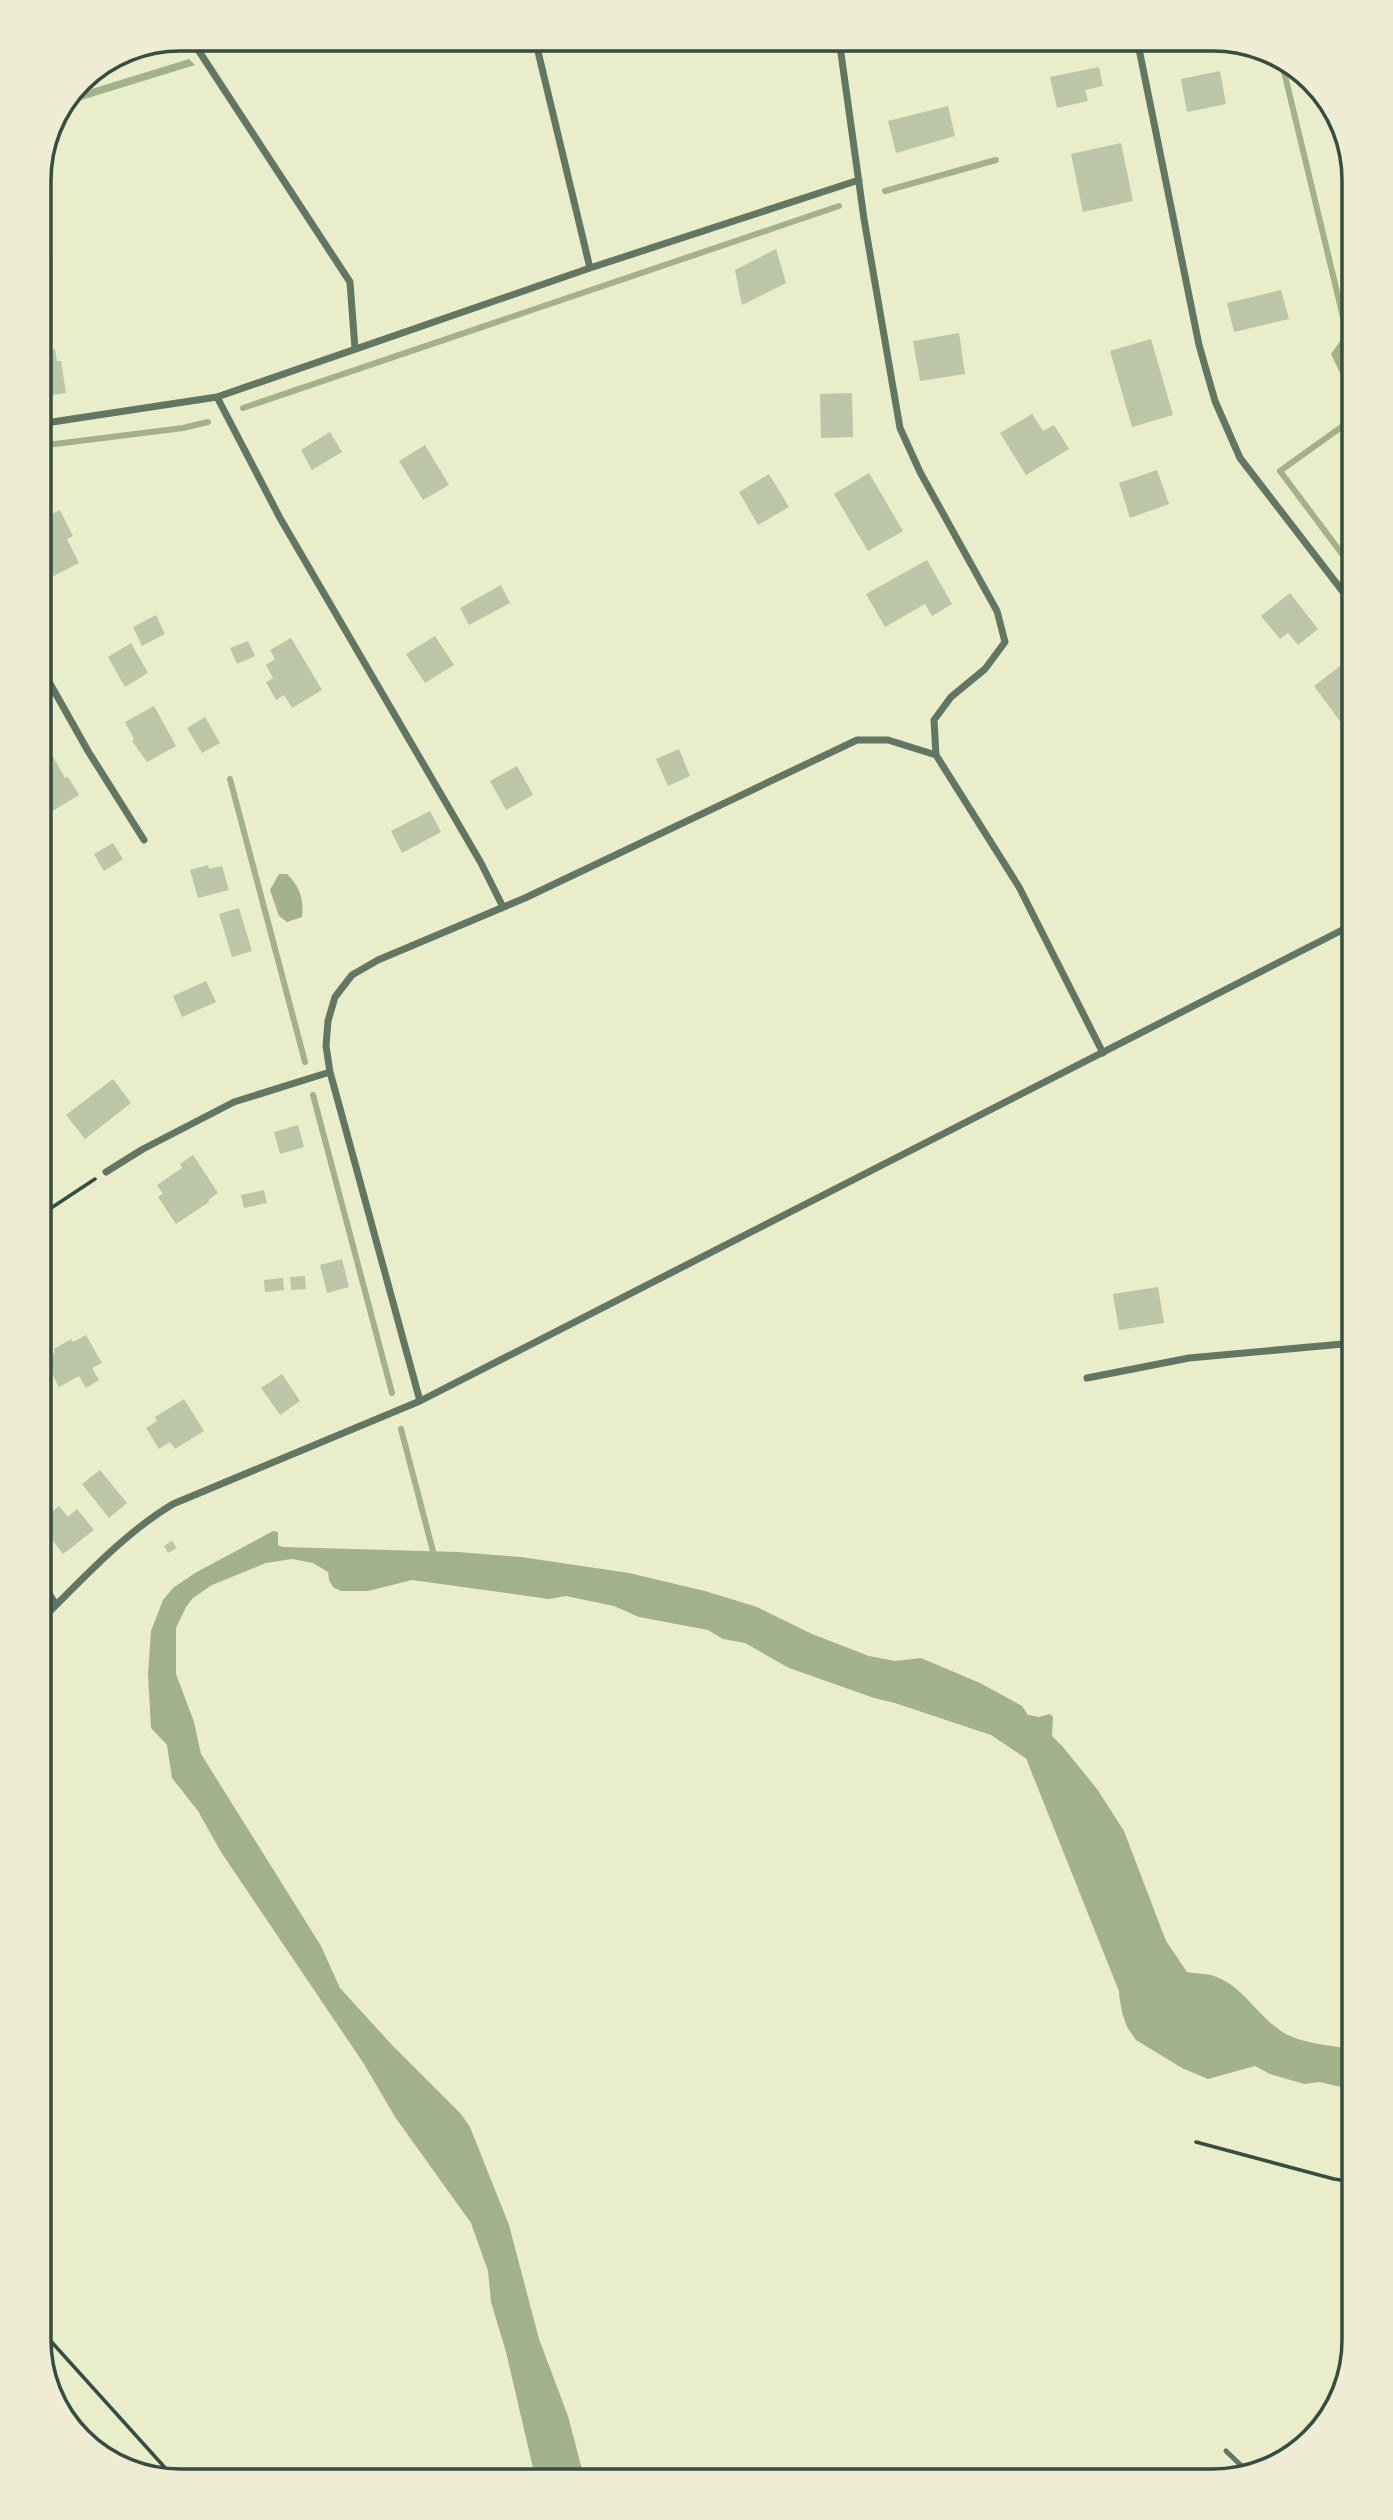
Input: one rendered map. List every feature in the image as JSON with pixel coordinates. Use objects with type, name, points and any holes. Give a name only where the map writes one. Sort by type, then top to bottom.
[{"type":"street","points":[[199,51],[350,282],[355,349]]},
{"type":"street","points":[[538,51],[590,268]]},
{"type":"street","points":[[841,51],[859,180],[901,428],[920,472],[997,611],[1005,642],[985,669],[951,697],[934,720],[936,755],[1019,887],[1103,1053]]},
{"type":"street","points":[[1139,51],[1199,345],[1215,401],[1240,458],[1342,590]]},
{"type":"street","points":[[51,422],[217,397],[590,268],[859,180]]},
{"type":"street","points":[[217,397],[281,518],[481,863],[502,907]]},
{"type":"street","points":[[51,685],[88,751],[144,840]]},
{"type":"street","points":[[420,1401],[330,1072],[326,1046],[328,1021],[335,997],[352,975],[378,960],[525,898],[857,740],[888,740],[936,755]]},
{"type":"street","points":[[51,1610],[146,1522],[173,1504],[420,1401],[1342,930]]},
{"type":"street","points":[[106,1172],[143,1149],[234,1102],[330,1072]]},
{"type":"street","points":[[1087,1378],[1189,1358],[1342,1344]]},
{"type":"street","points":[[51,1597],[56,1605]]},
{"type":"lane","points":[[1226,2451],[1242,2466]]},
{"type":"path","points":[[51,1208],[106,1172]]},
{"type":"path","points":[[1196,2142],[1342,2180]]},
{"type":"path","points":[[51,2342],[165,2468]]},
{"type":"shaded area","points":[[189,59],[195,65],[78,101],[88,90]]},
{"type":"shaded area","points":[[1342,338],[1342,377],[1331,354]]},
{"type":"shaded area","points":[[279,874],[287,874],[298,889],[302,899],[302,917],[287,922],[279,916],[270,890]]},
{"type":"shaded area","points":[[273,1531],[278,1532],[278,1545],[283,1547],[458,1552],[521,1557],[629,1573],[705,1591],[757,1607],[812,1634],[869,1656],[895,1661],[921,1658],[980,1683],[1022,1706],[1028,1715],[1039,1717],[1050,1714],[1053,1717],[1052,1736],[1097,1789],[1124,1831],[1166,1941],[1187,1972],[1211,1975],[1224,1980],[1272,2024],[1289,2035],[1342,2048],[1342,2087],[1320,2082],[1304,2084],[1270,2074],[1255,2066],[1208,2079],[1182,2068],[1136,2040],[1127,2027],[1119,1995],[1126,1963],[1123,1938],[1105,1912],[1103,1895],[1084,1853],[1086,1842],[1083,1831],[1047,1777],[1033,1763],[991,1735],[789,1668],[745,1643],[723,1639],[708,1630],[639,1617],[614,1606],[566,1596],[549,1599],[412,1580],[368,1591],[341,1591],[333,1587],[328,1572],[313,1563],[292,1559],[266,1563],[212,1585],[193,1598],[176,1628],[176,1674],[194,1722],[201,1754],[321,1946],[340,1988],[461,2114],[470,2127],[509,2225],[539,2339],[568,2416],[582,2469],[533,2469],[506,2352],[491,2302],[488,2271],[471,2223],[395,2117],[364,2064],[221,1852],[198,1811],[172,1778],[167,1745],[151,1728],[148,1674],[151,1631],[163,1600],[173,1588],[195,1573]]},
{"type":"building","points":[[1099,67],[1103,86],[1085,90],[1088,101],[1057,108],[1050,77]]},
{"type":"building","points":[[1220,71],[1226,104],[1187,112],[1181,79]]},
{"type":"building","points":[[948,106],[955,136],[896,153],[888,121]]},
{"type":"building","points":[[1121,143],[1133,201],[1083,212],[1071,154]]},
{"type":"building","points":[[776,249],[786,283],[742,305],[735,270]]},
{"type":"building","points":[[1281,290],[1289,319],[1234,332],[1227,303]]},
{"type":"building","points":[[959,333],[965,374],[920,381],[913,341]]},
{"type":"building","points":[[1151,339],[1173,415],[1132,427],[1110,351]]},
{"type":"building","points":[[55,349],[57,361],[61,361],[66,393],[51,395],[51,350]]},
{"type":"building","points":[[852,393],[853,437],[821,438],[820,394]]},
{"type":"building","points":[[1032,414],[1043,431],[1054,425],[1069,449],[1026,475],[1000,433]]},
{"type":"building","points":[[330,432],[342,452],[312,470],[301,450]]},
{"type":"building","points":[[425,445],[449,485],[423,500],[399,461]]},
{"type":"building","points":[[1157,470],[1169,504],[1130,518],[1119,483]]},
{"type":"building","points":[[869,473],[903,531],[868,551],[834,494]]},
{"type":"building","points":[[769,474],[789,507],[758,525],[739,492]]},
{"type":"building","points":[[60,510],[73,536],[67,539],[79,563],[51,577],[51,514]]},
{"type":"building","points":[[927,560],[952,604],[932,616],[925,604],[885,627],[866,594]]},
{"type":"building","points":[[501,585],[510,603],[469,625],[460,608]]},
{"type":"building","points":[[1290,593],[1318,629],[1298,645],[1288,633],[1280,639],[1261,616]]},
{"type":"building","points":[[156,615],[165,634],[142,646],[133,627]]},
{"type":"building","points":[[435,636],[454,665],[425,683],[406,654]]},
{"type":"building","points":[[291,638],[322,690],[292,708],[284,695],[276,700],[266,682],[273,678],[266,665],[275,659],[270,650]]},
{"type":"building","points":[[248,641],[255,656],[237,664],[230,648]]},
{"type":"building","points":[[131,643],[148,673],[125,687],[108,657]]},
{"type":"building","points":[[1340,666],[1342,724],[1314,686]]},
{"type":"building","points":[[154,706],[176,746],[147,762],[132,741],[134,739],[125,722]]},
{"type":"building","points":[[205,717],[220,743],[202,753],[187,728]]},
{"type":"building","points":[[679,749],[690,776],[668,786],[656,759]]},
{"type":"building","points":[[51,753],[65,778],[68,777],[79,795],[51,812]]},
{"type":"building","points":[[517,766],[533,795],[506,810],[490,781]]},
{"type":"building","points":[[430,811],[441,832],[402,853],[391,831]]},
{"type":"building","points":[[113,843],[123,859],[104,871],[94,854]]},
{"type":"building","points":[[208,865],[209,869],[222,866],[229,890],[198,898],[190,870]]},
{"type":"building","points":[[239,908],[252,951],[232,957],[219,914]]},
{"type":"building","points":[[206,981],[216,1002],[182,1017],[173,996]]},
{"type":"building","points":[[113,1079],[131,1103],[85,1139],[66,1115]]},
{"type":"building","points":[[298,1125],[304,1147],[280,1154],[274,1132]]},
{"type":"building","points":[[193,1155],[218,1193],[176,1224],[158,1197],[163,1194],[157,1185],[182,1168],[180,1164]]},
{"type":"building","points":[[264,1190],[267,1203],[244,1208],[241,1195]]},
{"type":"building","points":[[342,1259],[349,1287],[327,1293],[320,1265]]},
{"type":"building","points":[[305,1276],[306,1289],[291,1290],[290,1277]]},
{"type":"building","points":[[283,1278],[284,1290],[265,1292],[264,1280]]},
{"type":"building","points":[[1158,1287],[1164,1323],[1119,1330],[1113,1294]]},
{"type":"building","points":[[86,1335],[102,1363],[92,1368],[99,1380],[86,1388],[79,1376],[59,1387],[51,1372],[51,1355],[55,1352],[54,1349],[71,1339],[73,1342]]},
{"type":"building","points":[[282,1374],[300,1401],[280,1415],[261,1388]]},
{"type":"building","points":[[184,1399],[204,1431],[175,1449],[170,1442],[159,1449],[146,1428],[157,1421],[155,1417]]},
{"type":"building","points":[[100,1470],[127,1503],[109,1518],[82,1484]]},
{"type":"building","points":[[59,1506],[68,1517],[77,1509],[94,1530],[63,1554],[51,1538],[51,1513]]},
{"type":"building","points":[[172,1541],[177,1548],[168,1553],[164,1546]]},
{"type":"waterway","points":[[1284,73],[1342,313]]},
{"type":"waterway","points":[[885,191],[996,160]]},
{"type":"waterway","points":[[243,408],[839,206]]},
{"type":"waterway","points":[[51,444],[183,428],[208,422]]},
{"type":"waterway","points":[[1342,427],[1280,471],[1342,554]]},
{"type":"waterway","points":[[230,779],[305,1062]]},
{"type":"waterway","points":[[313,1095],[392,1393]]},
{"type":"waterway","points":[[401,1429],[435,1559]]},
{"type":"waterway","points":[[1045,1756],[1144,2004]]}]
